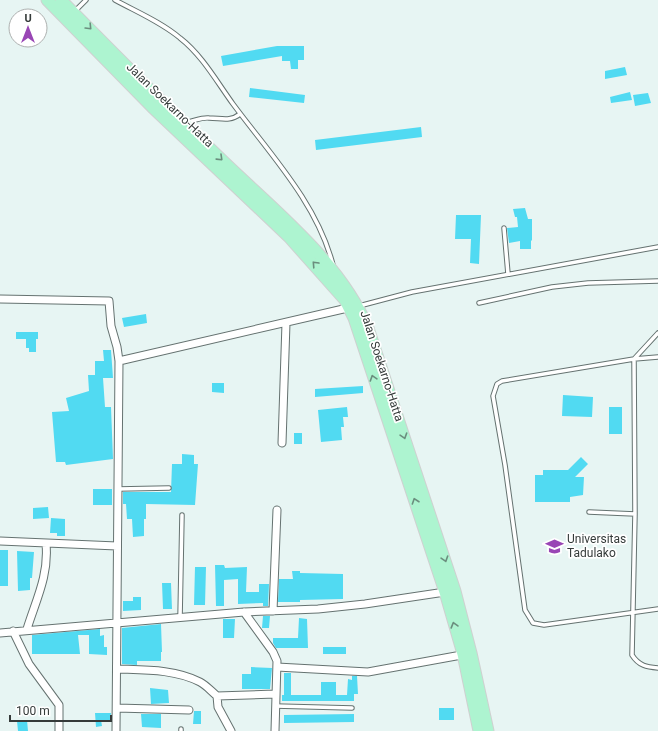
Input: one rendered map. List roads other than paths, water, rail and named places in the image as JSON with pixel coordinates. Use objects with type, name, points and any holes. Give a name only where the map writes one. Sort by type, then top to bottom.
[{"type":"main road","name":"Jalan Soekarno-Hatta","points":[[47,0],[152,107],[186,130],[335,272],[354,307],[368,328],[455,591],[479,731]]},
{"type":"main road","name":"Jalan Soekarno-Hatta","points":[[61,0],[158,99],[354,307],[445,592],[467,654],[488,731]]},
{"type":"street","points":[[0,299],[109,301],[111,326],[119,361],[116,546],[116,731]]},
{"type":"street","points":[[119,361],[354,307]]},
{"type":"street","points":[[282,443],[286,323]]},
{"type":"street","points":[[273,611],[277,510]]},
{"type":"street","points":[[0,541],[116,546]]},
{"type":"street","points":[[27,629],[40,595],[45,576],[46,544]]},
{"type":"street","points":[[0,633],[27,629],[116,624],[244,612],[365,604],[445,592]]},
{"type":"street","points":[[244,612],[273,652],[277,660],[275,731]]},
{"type":"street","points":[[13,631],[29,664],[59,705],[59,731]]},
{"type":"street","points":[[277,668],[368,672],[467,654]]},
{"type":"street","points":[[117,669],[152,671],[183,676],[202,683],[217,696],[275,694]]},
{"type":"street","points":[[217,696],[218,707],[231,731]]},
{"type":"street","points":[[117,708],[188,710]]},
{"type":"lane","points":[[73,13],[86,0]]},
{"type":"lane","points":[[115,0],[166,28],[181,38],[192,50],[240,114],[272,153],[318,224],[328,247],[335,272]]},
{"type":"lane","points":[[186,130],[204,118],[225,120],[234,118],[240,114]]},
{"type":"lane","points":[[504,228],[508,274]]},
{"type":"lane","points":[[354,307],[412,292],[658,247]]},
{"type":"lane","points":[[479,303],[552,287],[588,283],[658,281]]},
{"type":"lane","points":[[658,333],[634,359],[635,514],[632,655],[636,661],[644,666],[658,668]]},
{"type":"lane","points":[[658,357],[634,359],[502,381],[497,384],[493,396],[505,465],[525,610],[528,618],[533,623],[544,625],[658,609]]},
{"type":"lane","points":[[118,489],[169,488]]},
{"type":"lane","points":[[589,512],[635,514]]},
{"type":"lane","points":[[180,618],[182,515]]},
{"type":"lane","points":[[275,706],[352,708]]},
{"type":"place","name":"Universitas Tadulako","points":[[554,546]]}]
